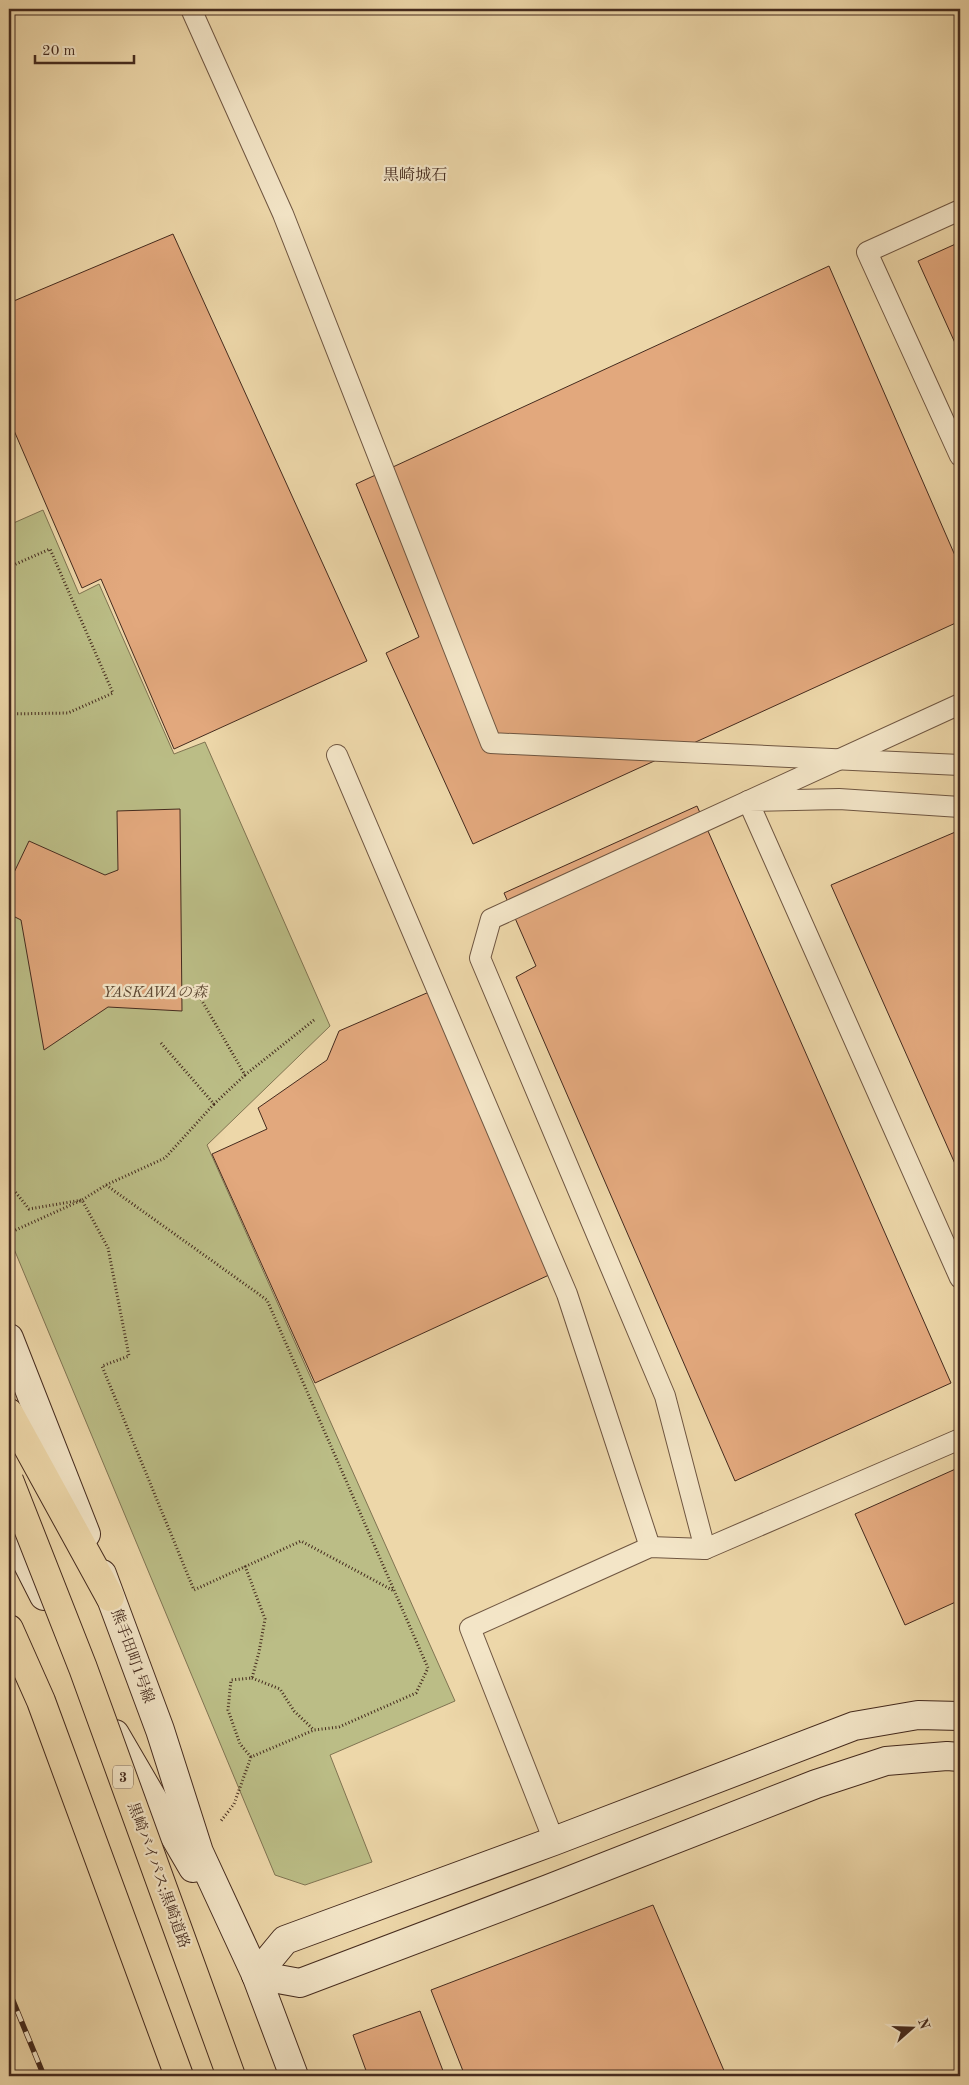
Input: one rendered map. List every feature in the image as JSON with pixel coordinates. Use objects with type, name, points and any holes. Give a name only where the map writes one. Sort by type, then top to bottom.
[{"type":"highway","points":[[9,1413],[110,1597]]},
{"type":"highway","name":"黒崎バイパス;黒崎道路","points":[[9,1480],[84,1668],[231,2076]]},
{"type":"highway","points":[[9,1629],[41,1701],[179,2076]]},
{"type":"street","name":"熊手田町1号線","points":[[9,1338],[160,1730],[200,1852],[256,1975],[294,2076]]},
{"type":"street","name":"熊手田町1号線","points":[[9,1527],[124,1750],[256,1975]]},
{"type":"street","points":[[256,1975],[286,1940],[554,1841],[854,1726],[918,1715],[960,1716]]},
{"type":"street","points":[[256,1975],[300,1983],[548,1889],[816,1784],[886,1762],[947,1756],[960,1757]]},
{"type":"lane","points":[[192,9],[283,214],[491,743],[960,765]]},
{"type":"lane","points":[[960,210],[867,252],[960,456]]},
{"type":"lane","points":[[705,1549],[665,1396],[480,958],[491,919],[960,704]]},
{"type":"lane","points":[[337,754],[567,1294],[650,1547]]},
{"type":"lane","points":[[748,801],[839,799],[960,807]]},
{"type":"lane","points":[[748,801],[960,1278]]},
{"type":"lane","points":[[554,1841],[470,1628],[650,1547],[705,1549],[960,1439]]},
{"type":"path","points":[[9,568],[50,549],[114,692],[68,713],[9,714]]},
{"type":"path","points":[[194,987],[245,1075]]},
{"type":"path","points":[[9,1233],[82,1200],[106,1185],[165,1158],[214,1104],[245,1075],[314,1020]]},
{"type":"path","points":[[161,1043],[214,1104]]},
{"type":"path","points":[[9,1184],[29,1209],[82,1200]]},
{"type":"path","points":[[106,1185],[267,1300],[428,1668],[416,1693],[339,1727],[314,1730],[251,1757],[234,1804],[200,1852]]},
{"type":"path","points":[[82,1200],[108,1248],[130,1356],[102,1366],[194,1590],[300,1541],[395,1592]]},
{"type":"path","points":[[244,1566],[265,1619],[252,1678]]},
{"type":"path","points":[[251,1757],[240,1744],[228,1710],[231,1680],[252,1678],[280,1688],[294,1711],[314,1730]]},
{"type":"green space","name":"YASKAWAの森","points":[[43,510],[79,594],[99,584],[174,754],[205,742],[330,1026],[207,1145],[455,1701],[330,1755],[372,1862],[305,1885],[275,1875],[9,1237],[9,525]]},
{"type":"building","points":[[173,234],[367,661],[174,749],[101,579],[82,588],[9,419],[9,303]]},
{"type":"building","points":[[960,242],[960,354],[918,261]]},
{"type":"building","points":[[829,266],[960,567],[960,621],[473,844],[386,653],[419,637],[356,484]]},
{"type":"building","points":[[697,806],[951,1383],[735,1481],[516,977],[536,966],[504,893]]},
{"type":"building","points":[[180,809],[182,1011],[108,1007],[44,1050],[21,920],[9,914],[9,883],[29,841],[105,875],[118,870],[117,811]]},
{"type":"building","points":[[960,830],[960,1175],[831,885]]},
{"type":"building","points":[[429,992],[549,1275],[315,1383],[212,1154],[267,1129],[258,1108],[327,1060],[339,1031]]},
{"type":"building","points":[[960,1467],[960,1600],[905,1625],[855,1514]]},
{"type":"building","points":[[653,1905],[725,2073],[717,2076],[465,2076],[431,1990]]},
{"type":"building","points":[[420,2011],[445,2076],[368,2076],[353,2035]]},
{"type":"railway","points":[[9,1991],[44,2076]]},
{"type":"railway","points":[[9,2065],[14,2076]]},
{"type":"district","name":"黒崎城石","points":[[415,174]]}]
